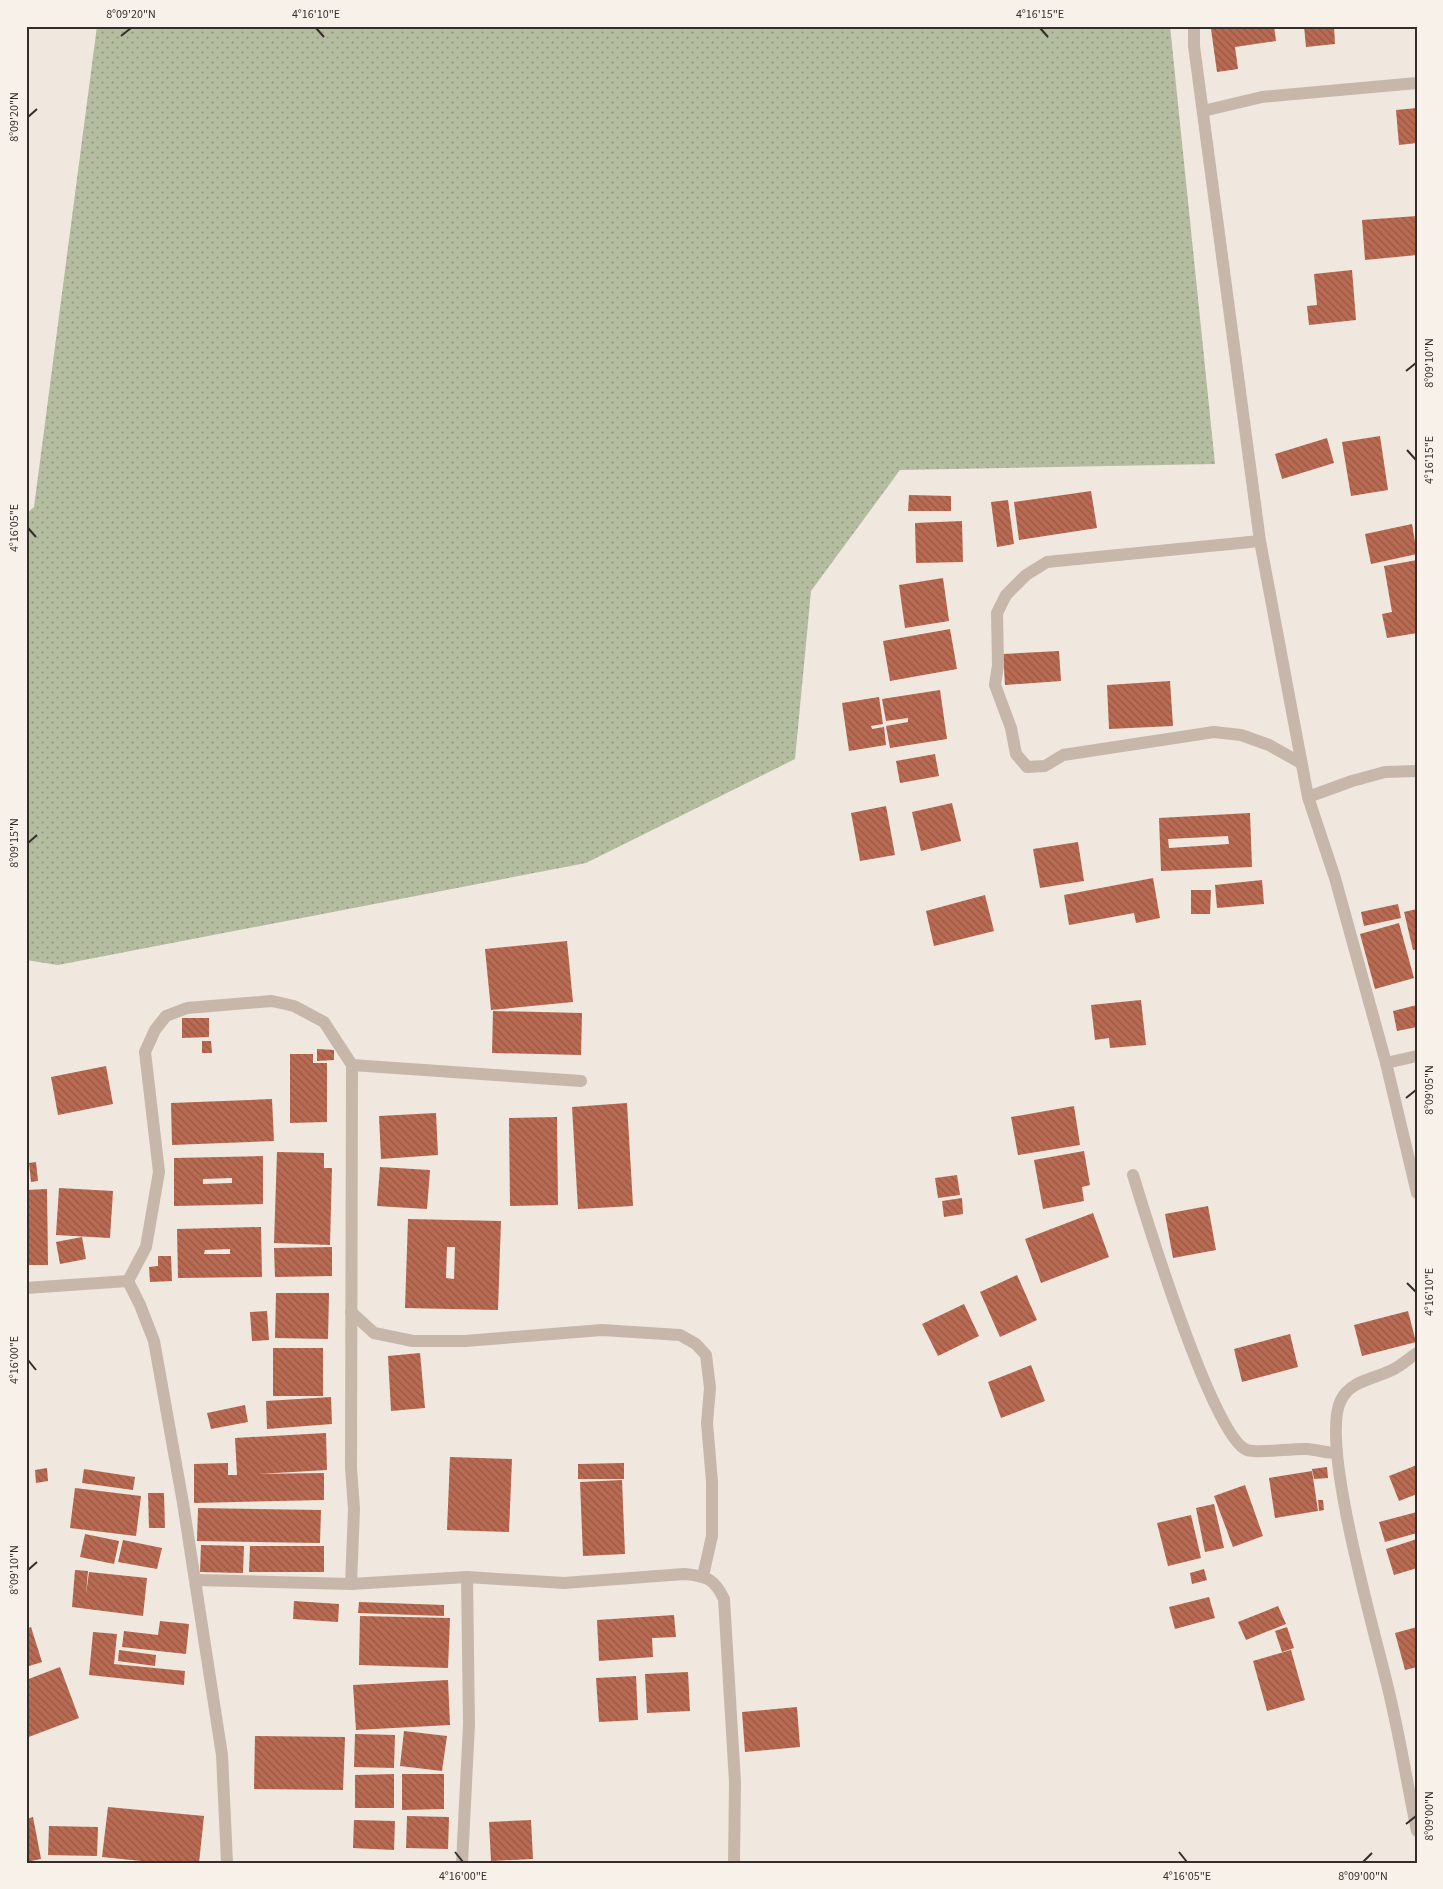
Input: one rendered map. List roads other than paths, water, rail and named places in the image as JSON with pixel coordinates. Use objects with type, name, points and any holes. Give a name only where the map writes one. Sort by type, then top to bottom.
[{"type":"street","points":[[1194,26],[1194,46],[1260,541],[1301,763],[1308,797],[1335,878],[1386,1064],[1417,1193]]},
{"type":"street","points":[[1203,111],[1262,97],[1417,82]]},
{"type":"street","points":[[1260,541],[1047,562],[1026,575],[1006,595],[998,613],[998,665],[995,685],[1011,728],[1016,754],[1027,767],[1045,766],[1063,755],[1214,732],[1241,735],[1269,744],[1301,763]]},
{"type":"street","points":[[1308,797],[1352,781],[1385,772],[1417,771]]},
{"type":"street","points":[[128,1281],[146,1247],[158,1172],[145,1052],[155,1030],[166,1016],[187,1008],[272,1001],[294,1006],[324,1022],[352,1065],[351,1468],[354,1510],[350,1584]]},
{"type":"street","points":[[1386,1064],[1417,1056]]},
{"type":"street","points":[[352,1065],[581,1081]]},
{"type":"street","points":[[1132,1176],[1183,1331],[1226,1425],[1237,1443],[1247,1450],[1308,1449],[1337,1453]]},
{"type":"street","points":[[26,1288],[128,1281]]},
{"type":"street","points":[[128,1281],[154,1341],[196,1580],[222,1755],[227,1863]]},
{"type":"street","points":[[351,1312],[374,1333],[414,1341],[464,1341],[602,1330],[680,1335],[696,1344],[706,1356],[710,1388],[708,1423],[712,1482],[712,1536],[703,1576]]},
{"type":"street","points":[[1417,1353],[1392,1370],[1357,1383],[1341,1399],[1336,1419],[1337,1453],[1346,1516],[1391,1701],[1417,1831]]},
{"type":"street","points":[[196,1580],[350,1584],[467,1577],[564,1583],[684,1574],[703,1576],[717,1585],[724,1599],[735,1782],[734,1863]]},
{"type":"street","points":[[462,1863],[469,1724],[467,1577]]}]
